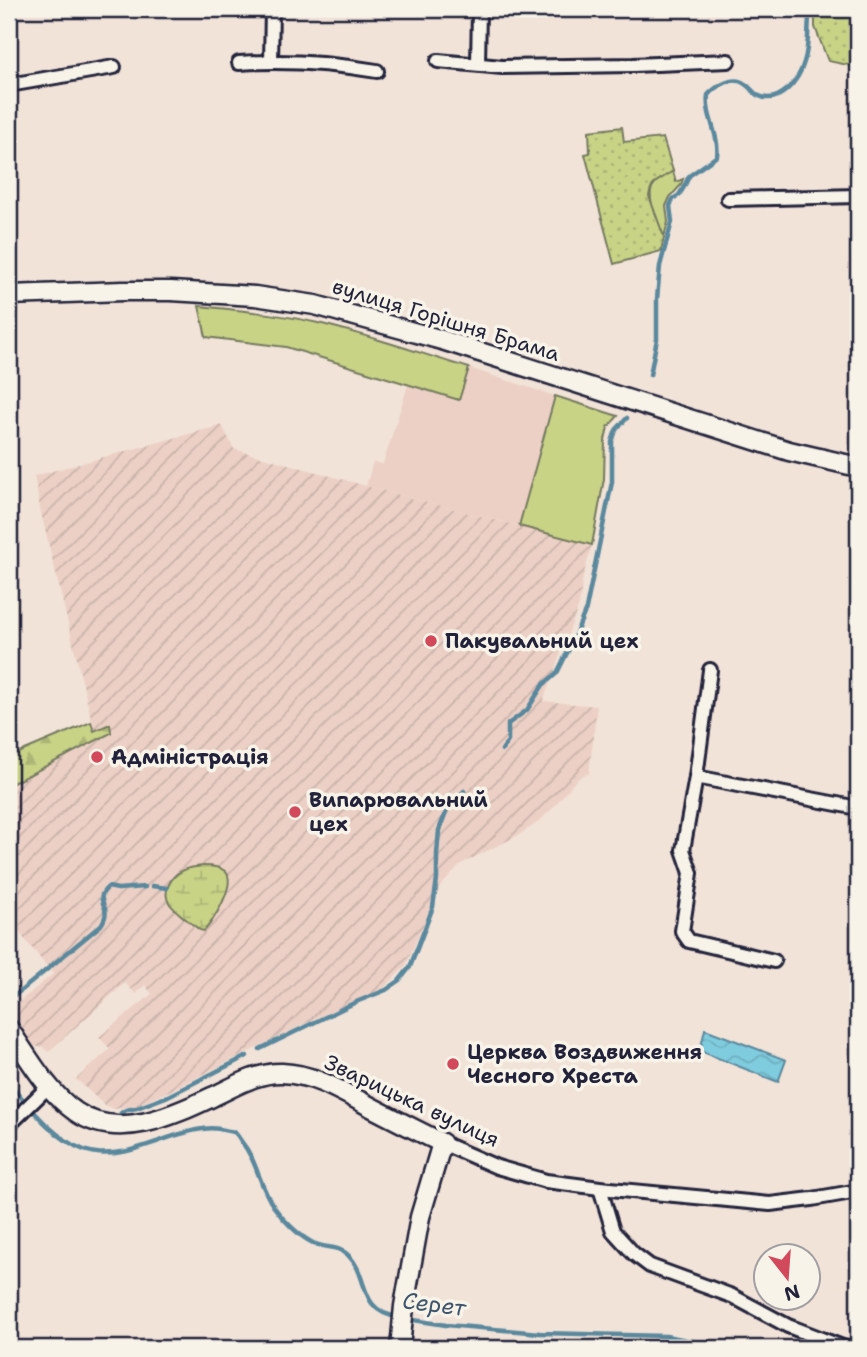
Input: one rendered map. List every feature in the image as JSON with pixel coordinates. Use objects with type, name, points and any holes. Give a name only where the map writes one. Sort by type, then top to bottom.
[{"type":"street","points":[[271,62],[272,9]]},
{"type":"street","points":[[478,64],[479,9]]},
{"type":"street","points":[[438,61],[502,67],[728,61]]},
{"type":"street","points":[[239,63],[317,63],[377,71]]},
{"type":"street","points":[[9,85],[114,67]]},
{"type":"street","points":[[728,199],[858,196]]},
{"type":"street","name":"вулиця Горішня Брама","points":[[9,295],[171,291],[254,296],[315,305],[466,347],[789,451],[858,467]]},
{"type":"street","points":[[710,670],[683,850],[691,873],[682,931],[689,941],[775,961]]},
{"type":"street","points":[[696,777],[858,808]]},
{"type":"street","name":"Зварицька вулиця","points":[[9,1030],[49,1086],[76,1112],[104,1123],[124,1125],[160,1119],[261,1076],[297,1074],[328,1084],[442,1143],[497,1167],[546,1181],[769,1204],[858,1191]]},
{"type":"street","points":[[9,1125],[49,1086]]},
{"type":"street","points":[[400,1348],[419,1217],[442,1143]]},
{"type":"street","points":[[600,1188],[613,1231],[634,1254],[650,1266],[732,1296],[788,1326],[845,1348]]},
{"type":"shaded area","points":[[469,368],[555,396],[519,526],[366,486],[373,462],[383,464],[408,385],[458,400]]},
{"type":"shaded area","points":[[222,425],[234,449],[592,545],[579,605],[543,701],[597,706],[589,774],[576,780],[536,824],[461,864],[440,887],[405,967],[383,989],[315,1019],[137,1106],[114,1109],[104,1105],[76,1079],[110,1049],[99,1037],[152,994],[145,985],[136,994],[125,983],[48,1052],[43,1047],[34,1047],[9,1010],[53,974],[9,920],[9,772],[94,730],[34,476]]},
{"type":"green space","points":[[815,9],[858,9],[858,67],[828,61],[815,27]]},
{"type":"green space","points":[[622,127],[624,142],[663,138],[673,171],[656,182],[649,196],[664,237],[661,251],[614,264],[585,154],[590,153],[589,131]]},
{"type":"green space","points":[[673,171],[676,182],[683,179],[666,206],[668,222],[664,237],[653,210],[651,189],[656,182]]},
{"type":"green space","points":[[199,306],[318,323],[469,368],[459,400],[286,347],[206,337]]},
{"type":"green space","points":[[555,396],[618,416],[608,427],[605,440],[604,479],[592,545],[519,526]]},
{"type":"green space","points":[[91,722],[94,731],[110,724],[111,733],[9,785],[9,758]]},
{"type":"green space","points":[[204,866],[225,871],[228,884],[218,911],[204,931],[170,904],[167,890],[178,873]]},
{"type":"water","points":[[705,1029],[786,1060],[778,1082],[700,1051]]},
{"type":"waterway","points":[[650,375],[657,339],[660,266],[672,222],[670,206],[689,176],[717,156],[708,95],[720,85],[731,81],[741,82],[765,98],[780,95],[787,90],[798,76],[804,62],[810,9]]},
{"type":"waterway","points":[[502,750],[508,741],[508,724],[527,710],[543,685],[557,673],[586,609],[612,482],[612,442],[616,430],[627,418]]},
{"type":"waterway","points":[[260,1049],[386,990],[399,981],[410,967],[433,907],[439,830],[448,807],[464,791]]},
{"type":"waterway","points":[[152,886],[167,888]]},
{"type":"waterway","points":[[9,999],[101,925],[106,913],[102,896],[108,887],[145,887]]},
{"type":"waterway","points":[[121,1113],[166,1097],[247,1056]]},
{"type":"waterway","name":"Серет","points":[[9,1083],[62,1138],[84,1150],[99,1153],[129,1151],[203,1129],[234,1132],[247,1149],[269,1199],[282,1217],[308,1240],[348,1255],[355,1263],[366,1292],[376,1308],[398,1317]]},
{"type":"waterway","name":"Серет","points":[[407,1319],[540,1333],[666,1336],[729,1348]]},
{"type":"place","name":"Пакувальний цех","points":[[431,641]]},
{"type":"place","name":"Адміністрація","points":[[97,757]]},
{"type":"place","name":"Випарювальний цех","points":[[295,812]]},
{"type":"place","name":"Церква Воздвиження Чесного Хреста","points":[[453,1064]]}]
